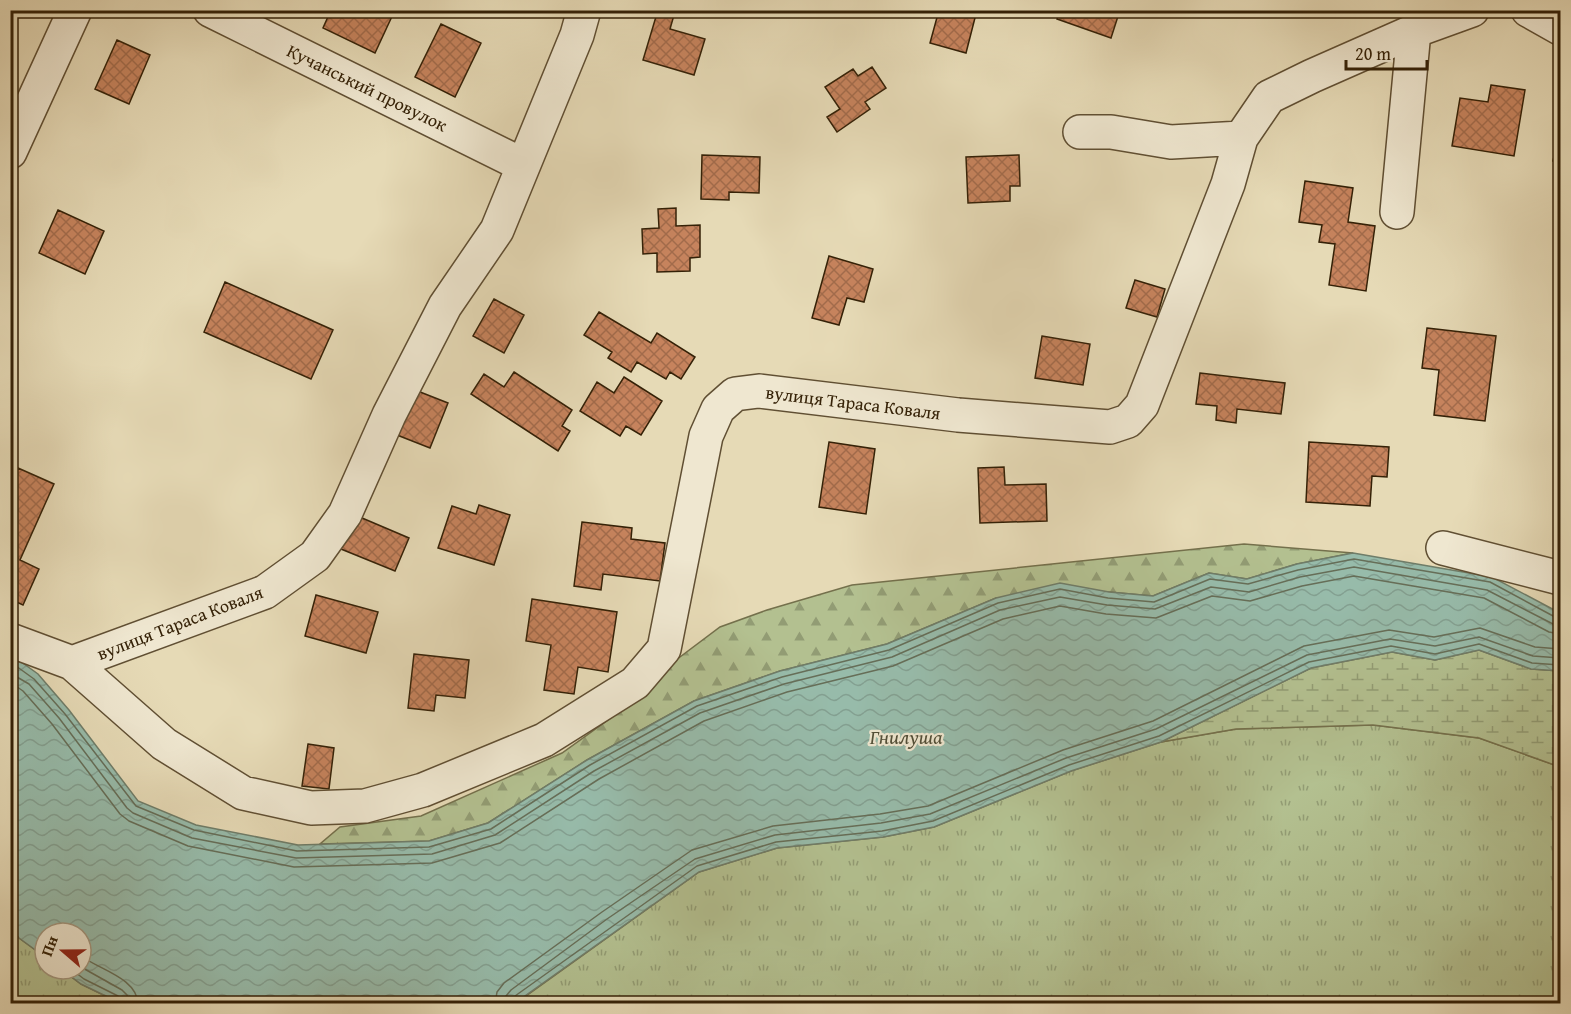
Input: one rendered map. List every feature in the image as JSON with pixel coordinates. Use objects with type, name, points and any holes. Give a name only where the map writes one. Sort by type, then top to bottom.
[{"type":"street","points":[[10,152],[75,10]]},
{"type":"street","name":"Кучанський провулок","points":[[210,10],[523,165]]},
{"type":"street","name":"вулиця Тараса Коваля","points":[[72,663],[265,592],[315,556],[345,514],[389,415],[445,306],[497,230],[577,35],[584,10]]},
{"type":"street","name":"вулиця Тараса Коваля","points":[[10,640],[72,663],[164,744],[243,793],[311,807],[365,806],[423,790],[544,740],[635,683],[664,649],[706,436],[718,409],[735,394],[759,391],[958,415],[1110,427],[1128,422],[1142,405],[1228,184],[1241,138],[1269,97],[1414,31],[1472,10]]},
{"type":"street","points":[[1528,10],[1560,28]]},
{"type":"street","points":[[1397,212],[1414,31]]},
{"type":"street","points":[[1080,132],[1111,132],[1172,142],[1241,138]]},
{"type":"street","points":[[1443,548],[1560,578]]},
{"type":"green space","points":[[1244,544],[1353,553],[1297,564],[1247,579],[1209,573],[1153,596],[1109,592],[996,598],[887,644],[780,671],[694,701],[587,760],[488,823],[429,841],[320,844],[340,827],[421,816],[562,753],[633,702],[676,660],[720,627],[767,610],[852,585]]},
{"type":"green space","points":[[1479,650],[1531,669],[1560,671],[1560,767],[1479,738],[1373,725],[1236,729],[1161,742],[1311,668],[1392,652],[1435,660]]},
{"type":"green space","points":[[1373,725],[1479,738],[1560,767],[1560,1003],[515,1004],[699,872],[777,848],[883,837],[934,827],[1071,771],[1161,742],[1236,729]]},
{"type":"green space","points":[[10,928],[33,948],[33,981],[77,981],[120,1003],[11,1003]]},
{"type":"water","name":"Гнилуша","points":[[1353,553],[1492,577],[1560,613],[1560,671],[1531,669],[1479,650],[1435,660],[1392,652],[1311,668],[1161,742],[1071,771],[934,827],[883,837],[777,848],[699,872],[515,1003],[120,1003],[77,981],[93,981],[93,921],[33,921],[33,948],[19,938],[11,928],[11,659],[17,659],[38,674],[69,710],[138,801],[196,825],[298,845],[429,841],[488,823],[587,760],[694,701],[780,671],[887,644],[996,598],[1060,583],[1109,592],[1153,596],[1209,573],[1247,579],[1297,564]]},
{"type":"building","points":[[331,10],[391,10],[394,12],[375,53],[323,28]]},
{"type":"building","points":[[658,10],[674,15],[670,29],[705,39],[694,75],[643,60]]},
{"type":"building","points":[[939,10],[977,10],[966,53],[930,43]]},
{"type":"building","points":[[1060,10],[1120,10],[1111,38],[1057,19]]},
{"type":"building","points":[[441,24],[481,43],[455,97],[415,77]]},
{"type":"building","points":[[117,40],[150,55],[129,104],[95,89]]},
{"type":"building","points":[[872,67],[886,88],[865,102],[870,109],[837,132],[827,117],[840,109],[825,87],[853,69],[858,76]]},
{"type":"building","points":[[1491,85],[1525,90],[1514,156],[1452,146],[1460,98],[1488,102]]},
{"type":"building","points":[[1560,128],[1560,163],[1553,161]]},
{"type":"building","points":[[702,155],[760,157],[759,193],[729,192],[729,200],[701,199]]},
{"type":"building","points":[[1019,155],[1020,186],[1010,186],[1010,201],[968,203],[966,157]]},
{"type":"building","points":[[1305,181],[1353,188],[1348,222],[1375,226],[1366,291],[1329,285],[1335,244],[1319,242],[1322,225],[1299,222]]},
{"type":"building","points":[[676,208],[676,226],[700,225],[700,257],[690,258],[690,271],[657,272],[657,253],[643,254],[642,229],[659,228],[658,209]]},
{"type":"building","points":[[58,210],[104,231],[85,274],[39,253]]},
{"type":"building","points":[[829,256],[873,269],[864,302],[847,298],[839,325],[812,318]]},
{"type":"building","points":[[1135,280],[1165,289],[1157,317],[1126,308]]},
{"type":"building","points":[[225,282],[333,330],[311,379],[204,332]]},
{"type":"building","points":[[494,299],[524,315],[504,353],[473,336]]},
{"type":"building","points":[[599,312],[651,343],[657,333],[695,357],[681,379],[670,372],[666,379],[637,362],[631,372],[608,358],[612,352],[584,335]]},
{"type":"building","points":[[1427,328],[1496,336],[1485,421],[1434,415],[1439,370],[1422,368]]},
{"type":"building","points":[[1042,336],[1090,344],[1083,385],[1035,378]]},
{"type":"building","points":[[514,372],[572,410],[562,426],[570,431],[558,451],[471,394],[484,374],[504,387]]},
{"type":"building","points":[[1200,373],[1285,383],[1281,414],[1237,409],[1236,423],[1216,420],[1217,406],[1196,404]]},
{"type":"building","points":[[624,377],[662,401],[641,435],[626,426],[620,436],[580,411],[597,382],[614,393]]},
{"type":"building","points":[[415,390],[448,403],[430,448],[397,435]]},
{"type":"building","points":[[829,442],[875,449],[866,514],[819,507]]},
{"type":"building","points":[[1309,442],[1389,447],[1387,477],[1372,476],[1370,506],[1306,502]]},
{"type":"building","points":[[1004,467],[1005,485],[1046,484],[1047,521],[980,523],[978,468]]},
{"type":"building","points":[[18,468],[54,484],[20,560],[39,569],[23,605],[10,599],[10,486]]},
{"type":"building","points":[[479,505],[510,515],[494,565],[438,548],[452,506],[476,514]]},
{"type":"building","points":[[355,515],[409,538],[395,571],[341,549]]},
{"type":"building","points":[[582,522],[632,528],[631,539],[665,543],[660,581],[603,574],[601,590],[574,586]]},
{"type":"building","points":[[316,595],[378,612],[366,653],[305,636]]},
{"type":"building","points":[[532,599],[617,612],[608,672],[578,667],[574,694],[544,690],[551,645],[526,641]]},
{"type":"building","points":[[414,654],[469,660],[465,698],[436,695],[434,711],[408,708]]},
{"type":"building","points":[[308,744],[334,748],[329,789],[302,786]]}]
